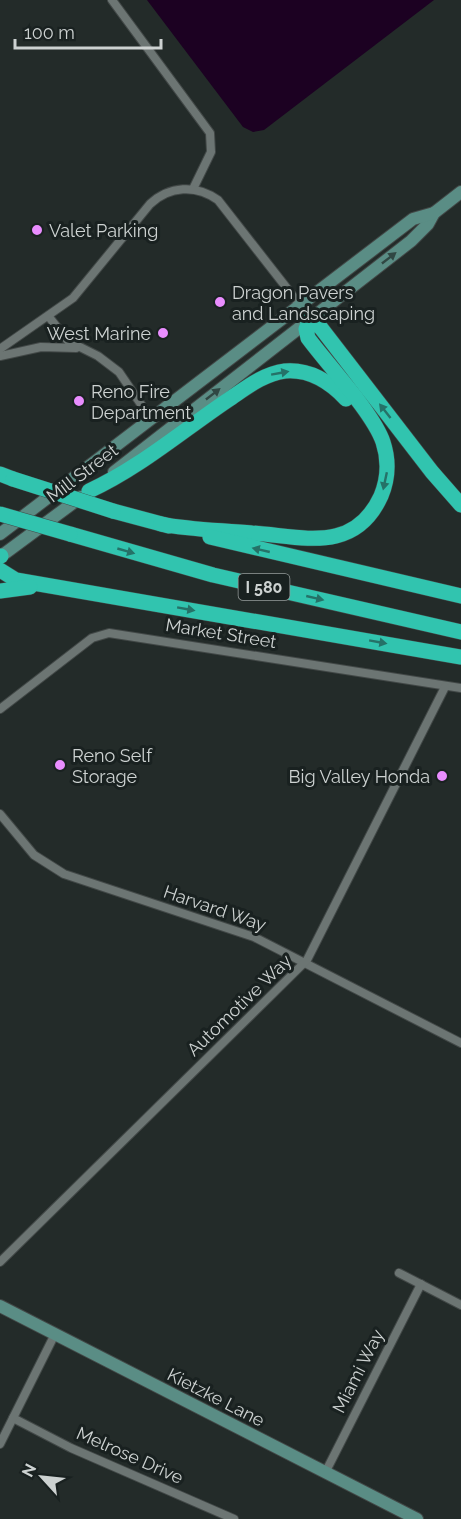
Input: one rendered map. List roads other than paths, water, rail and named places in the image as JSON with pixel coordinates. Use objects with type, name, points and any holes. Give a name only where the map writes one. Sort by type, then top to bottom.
[{"type":"highway","points":[[161,524],[308,540],[328,538],[347,532],[370,513],[385,483],[386,453],[374,425],[308,338],[306,329],[309,319],[321,328],[438,480],[461,506]]},
{"type":"highway","points":[[89,491],[127,472],[223,403],[260,379],[276,373],[302,372],[318,377],[334,388],[374,425]]},
{"type":"highway","name":"I 580","points":[[7,477],[161,524],[461,596]]},
{"type":"highway","name":"I 580","points":[[0,514],[213,575],[461,632]]},
{"type":"highway","points":[[0,560],[12,579],[461,657]]},
{"type":"highway","points":[[0,591],[35,587],[66,588]]},
{"type":"main road","name":"Mill Street","points":[[0,534],[412,219],[434,213],[461,192]]},
{"type":"main road","name":"Mill Street","points":[[0,560],[411,241],[428,224],[434,213]]},
{"type":"main road","points":[[300,305],[309,319]]},
{"type":"main road","name":"Kietzke Lane","points":[[0,1306],[417,1519]]},
{"type":"street","points":[[112,0],[210,133],[211,152],[194,189]]},
{"type":"street","points":[[0,349],[49,317],[79,292],[155,199],[175,190],[194,189],[213,196],[222,204],[300,305]]},
{"type":"street","points":[[49,317],[68,341],[90,352],[119,372],[151,419]]},
{"type":"street","points":[[0,356],[51,346],[90,352]]},
{"type":"street","name":"Market Street","points":[[0,710],[92,638],[109,633],[461,688]]},
{"type":"street","name":"Automotive Way","points":[[0,1262],[305,962],[445,687]]},
{"type":"street","name":"Harvard Way","points":[[0,814],[34,855],[64,874],[254,937],[461,1043]]},
{"type":"street","points":[[399,1273],[461,1305]]},
{"type":"street","name":"Miami Way","points":[[325,1473],[421,1284]]},
{"type":"street","points":[[0,1444],[55,1334]]},
{"type":"street","name":"Melrose Drive","points":[[13,1418],[71,1448],[234,1519]]},
{"type":"place","name":"Valet Parking","points":[[37,230]]},
{"type":"place","name":"Dragon Pavers and Landscaping","points":[[220,302]]},
{"type":"place","name":"West Marine","points":[[163,333]]},
{"type":"place","name":"Reno Fire Department","points":[[79,401]]},
{"type":"place","name":"Reno Self Storage","points":[[60,765]]},
{"type":"place","name":"Big Valley Honda","points":[[442,776]]}]
